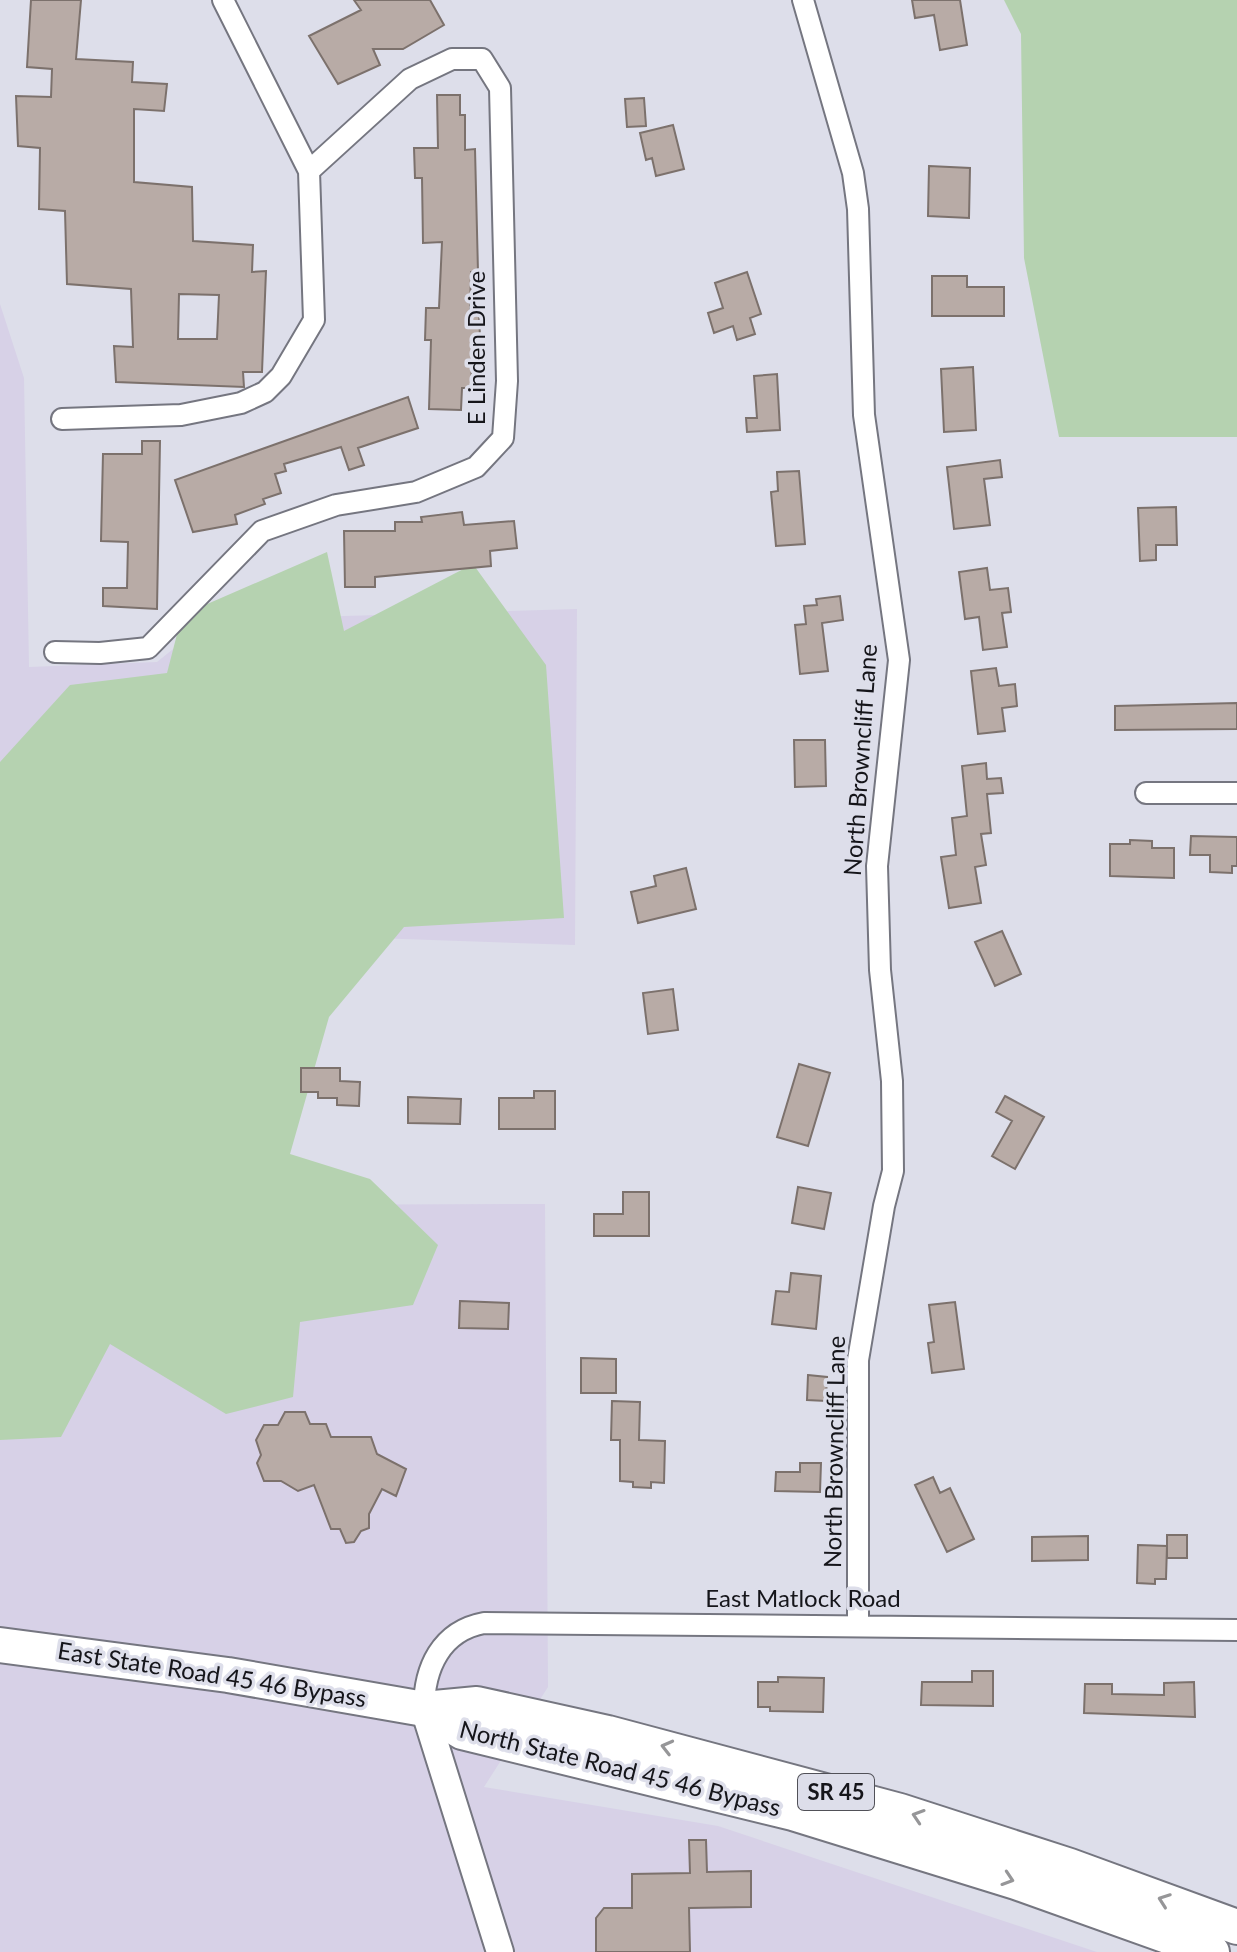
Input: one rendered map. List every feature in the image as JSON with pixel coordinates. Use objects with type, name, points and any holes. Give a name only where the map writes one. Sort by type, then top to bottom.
[{"type":"highway","name":"East State Road 45 46 Bypass","points":[[0,1645],[209,1672],[424,1709]]},
{"type":"highway","name":"North State Road 45 46 Bypass","points":[[424,1709],[454,1703],[486,1705],[778,1775],[1021,1850],[1237,1927]]},
{"type":"highway","name":"North State Road 45 46 Bypass","points":[[424,1709],[462,1732],[656,1776],[835,1825],[1016,1882],[1212,1952]]},
{"type":"street","points":[[62,419],[146,418],[216,410],[265,392],[281,376],[314,320],[309,171],[223,0]]},
{"type":"street","name":"North Browncliff Lane","points":[[803,0],[855,185],[864,348],[864,415],[899,660],[877,866],[880,970],[892,1081],[893,1171],[884,1206],[858,1360],[858,1625]]},
{"type":"street","name":"E Linden Drive","points":[[55,652],[100,653],[148,648],[262,531],[336,505],[416,492],[476,467],[503,438],[507,381],[500,88],[482,59],[452,59],[410,79],[309,171]]},
{"type":"street","points":[[1146,793],[1237,793]]},
{"type":"street","name":"East Matlock Road","points":[[424,1709],[429,1676],[440,1648],[457,1632],[480,1624],[1237,1630]]},
{"type":"street","points":[[424,1709],[500,1952]]},
{"type":"shaded area","points":[[0,304],[24,378],[29,667],[157,662],[209,620],[577,609],[575,945],[235,933],[240,1205],[545,1204],[548,1687],[484,1787],[718,1826],[1097,1952],[0,1952]]},
{"type":"green space","points":[[1004,0],[1237,0],[1237,437],[1059,437],[1024,258],[1021,34]]},
{"type":"green space","points":[[327,552],[344,631],[473,564],[546,665],[564,918],[404,927],[329,1017],[290,1154],[370,1179],[438,1245],[413,1305],[300,1322],[293,1397],[226,1414],[110,1344],[61,1437],[0,1440],[0,762],[70,685],[167,673],[182,615]]},
{"type":"building","points":[[31,0],[81,0],[76,59],[133,62],[132,82],[167,84],[164,111],[134,109],[134,182],[192,187],[193,241],[253,245],[252,272],[266,271],[262,372],[243,372],[244,387],[116,382],[114,346],[133,347],[131,289],[67,284],[65,211],[39,209],[40,148],[18,146],[16,96],[51,97],[52,69],[27,67]],"holes":[[[179,294],[219,295],[217,339],[178,339]]]},
{"type":"building","points":[[354,0],[430,0],[444,25],[403,49],[373,49],[380,65],[338,84],[309,36],[361,10]]},
{"type":"building","points":[[912,0],[960,0],[967,45],[940,50],[934,15],[915,18]]},
{"type":"building","points":[[437,95],[460,95],[460,115],[465,115],[465,150],[475,149],[478,272],[471,272],[470,313],[479,313],[481,363],[472,363],[471,388],[462,388],[461,410],[429,409],[431,340],[425,340],[426,308],[439,308],[442,242],[423,243],[422,178],[415,178],[414,148],[438,148]]},
{"type":"building","points":[[644,98],[646,126],[627,127],[625,99]]},
{"type":"building","points":[[673,125],[684,169],[656,176],[652,158],[646,160],[640,133]]},
{"type":"building","points":[[929,166],[970,168],[969,218],[928,216]]},
{"type":"building","points":[[747,272],[761,314],[750,318],[755,334],[737,340],[733,326],[714,333],[708,313],[723,308],[715,283]]},
{"type":"building","points":[[932,276],[967,276],[967,287],[1004,287],[1004,316],[932,316]]},
{"type":"building","points":[[973,367],[976,430],[944,432],[941,369]]},
{"type":"building","points":[[777,374],[780,430],[747,432],[746,418],[757,418],[754,376]]},
{"type":"building","points":[[408,397],[418,428],[358,448],[364,465],[349,470],[341,447],[284,464],[286,471],[275,474],[281,493],[263,499],[265,504],[235,515],[237,524],[193,532],[175,480]]},
{"type":"building","points":[[142,441],[160,441],[157,609],[103,606],[103,588],[127,588],[128,542],[101,541],[103,454],[142,454]]},
{"type":"building","points":[[1000,460],[1002,477],[984,479],[990,525],[954,529],[947,467]]},
{"type":"building","points":[[799,471],[805,544],[776,546],[771,492],[778,491],[777,472]]},
{"type":"building","points":[[1176,507],[1177,545],[1156,545],[1156,560],[1140,561],[1138,508]]},
{"type":"building","points":[[462,512],[464,525],[514,521],[517,548],[490,551],[491,566],[375,577],[375,587],[345,587],[344,531],[395,531],[395,522],[422,522],[421,517]]},
{"type":"building","points":[[987,568],[990,590],[1008,588],[1011,612],[1002,613],[1007,647],[983,650],[979,617],[965,619],[959,572]]},
{"type":"building","points":[[840,596],[843,620],[822,623],[828,671],[800,674],[795,625],[806,624],[804,606],[817,605],[816,599]]},
{"type":"building","points":[[996,668],[999,686],[1015,684],[1017,706],[1002,708],[1005,731],[978,734],[971,671]]},
{"type":"building","points":[[1237,703],[1237,729],[1115,730],[1115,706]]},
{"type":"building","points":[[794,740],[825,740],[826,786],[795,787]]},
{"type":"building","points":[[986,763],[987,779],[1001,778],[1003,793],[987,794],[991,833],[981,834],[986,865],[975,867],[981,903],[949,908],[941,857],[956,855],[952,818],[967,816],[962,766]]},
{"type":"building","points":[[1191,836],[1237,837],[1237,866],[1232,866],[1232,873],[1210,872],[1210,855],[1190,855]]},
{"type":"building","points":[[1130,840],[1152,841],[1152,848],[1174,848],[1174,878],[1110,876],[1110,844],[1130,844]]},
{"type":"building","points":[[686,868],[696,909],[638,923],[631,892],[656,886],[654,876]]},
{"type":"building","points":[[1002,931],[1021,974],[995,986],[975,942]]},
{"type":"building","points":[[673,989],[678,1030],[648,1034],[643,993]]},
{"type":"building","points":[[799,1064],[830,1073],[808,1146],[777,1137]]},
{"type":"building","points":[[301,1068],[340,1068],[340,1081],[360,1082],[359,1106],[337,1105],[337,1098],[318,1098],[318,1092],[301,1092]]},
{"type":"building","points":[[534,1091],[555,1091],[555,1129],[499,1129],[499,1098],[534,1098]]},
{"type":"building","points":[[1005,1096],[1044,1117],[1015,1169],[992,1156],[1012,1121],[996,1112]]},
{"type":"building","points":[[408,1097],[461,1099],[460,1124],[408,1123]]},
{"type":"building","points":[[798,1187],[831,1193],[824,1229],[792,1223]]},
{"type":"building","points":[[623,1192],[649,1192],[649,1236],[594,1236],[594,1214],[623,1214]]},
{"type":"building","points":[[791,1273],[821,1276],[816,1329],[772,1324],[776,1291],[789,1292]]},
{"type":"building","points":[[460,1301],[509,1303],[508,1329],[459,1328]]},
{"type":"building","points":[[955,1302],[964,1369],[932,1373],[928,1343],[934,1342],[929,1305]]},
{"type":"building","points":[[581,1358],[616,1359],[616,1393],[581,1393]]},
{"type":"building","points":[[808,1375],[827,1377],[826,1401],[807,1400]]},
{"type":"building","points":[[612,1401],[640,1402],[639,1440],[665,1441],[664,1483],[651,1482],[651,1488],[633,1487],[633,1482],[620,1481],[620,1440],[611,1440]]},
{"type":"building","points":[[285,1412],[305,1412],[310,1424],[326,1424],[331,1437],[371,1437],[377,1454],[406,1469],[396,1496],[382,1489],[369,1514],[369,1528],[361,1531],[354,1542],[346,1543],[340,1529],[331,1529],[314,1485],[298,1491],[281,1481],[264,1481],[257,1463],[261,1455],[256,1440],[264,1425],[278,1425]]},
{"type":"building","points":[[800,1463],[821,1463],[820,1492],[775,1491],[776,1472],[800,1472]]},
{"type":"building","points":[[933,1477],[940,1493],[950,1488],[974,1539],[947,1552],[915,1485]]},
{"type":"building","points":[[1167,1535],[1187,1535],[1187,1558],[1167,1558]]},
{"type":"building","points":[[1088,1536],[1088,1560],[1032,1561],[1032,1537]]},
{"type":"building","points":[[1138,1545],[1167,1546],[1166,1579],[1155,1579],[1155,1584],[1137,1583]]},
{"type":"building","points":[[972,1671],[993,1671],[993,1706],[921,1705],[922,1682],[972,1682]]},
{"type":"building","points":[[778,1677],[824,1678],[823,1712],[770,1711],[770,1707],[758,1707],[758,1682],[778,1682]]},
{"type":"building","points":[[1194,1682],[1195,1717],[1084,1713],[1085,1684],[1112,1684],[1112,1694],[1164,1695],[1164,1683]]},
{"type":"building","points":[[689,1840],[706,1840],[707,1872],[751,1871],[751,1907],[689,1908],[690,1952],[596,1952],[596,1918],[604,1908],[632,1908],[632,1874],[690,1873]]}]
